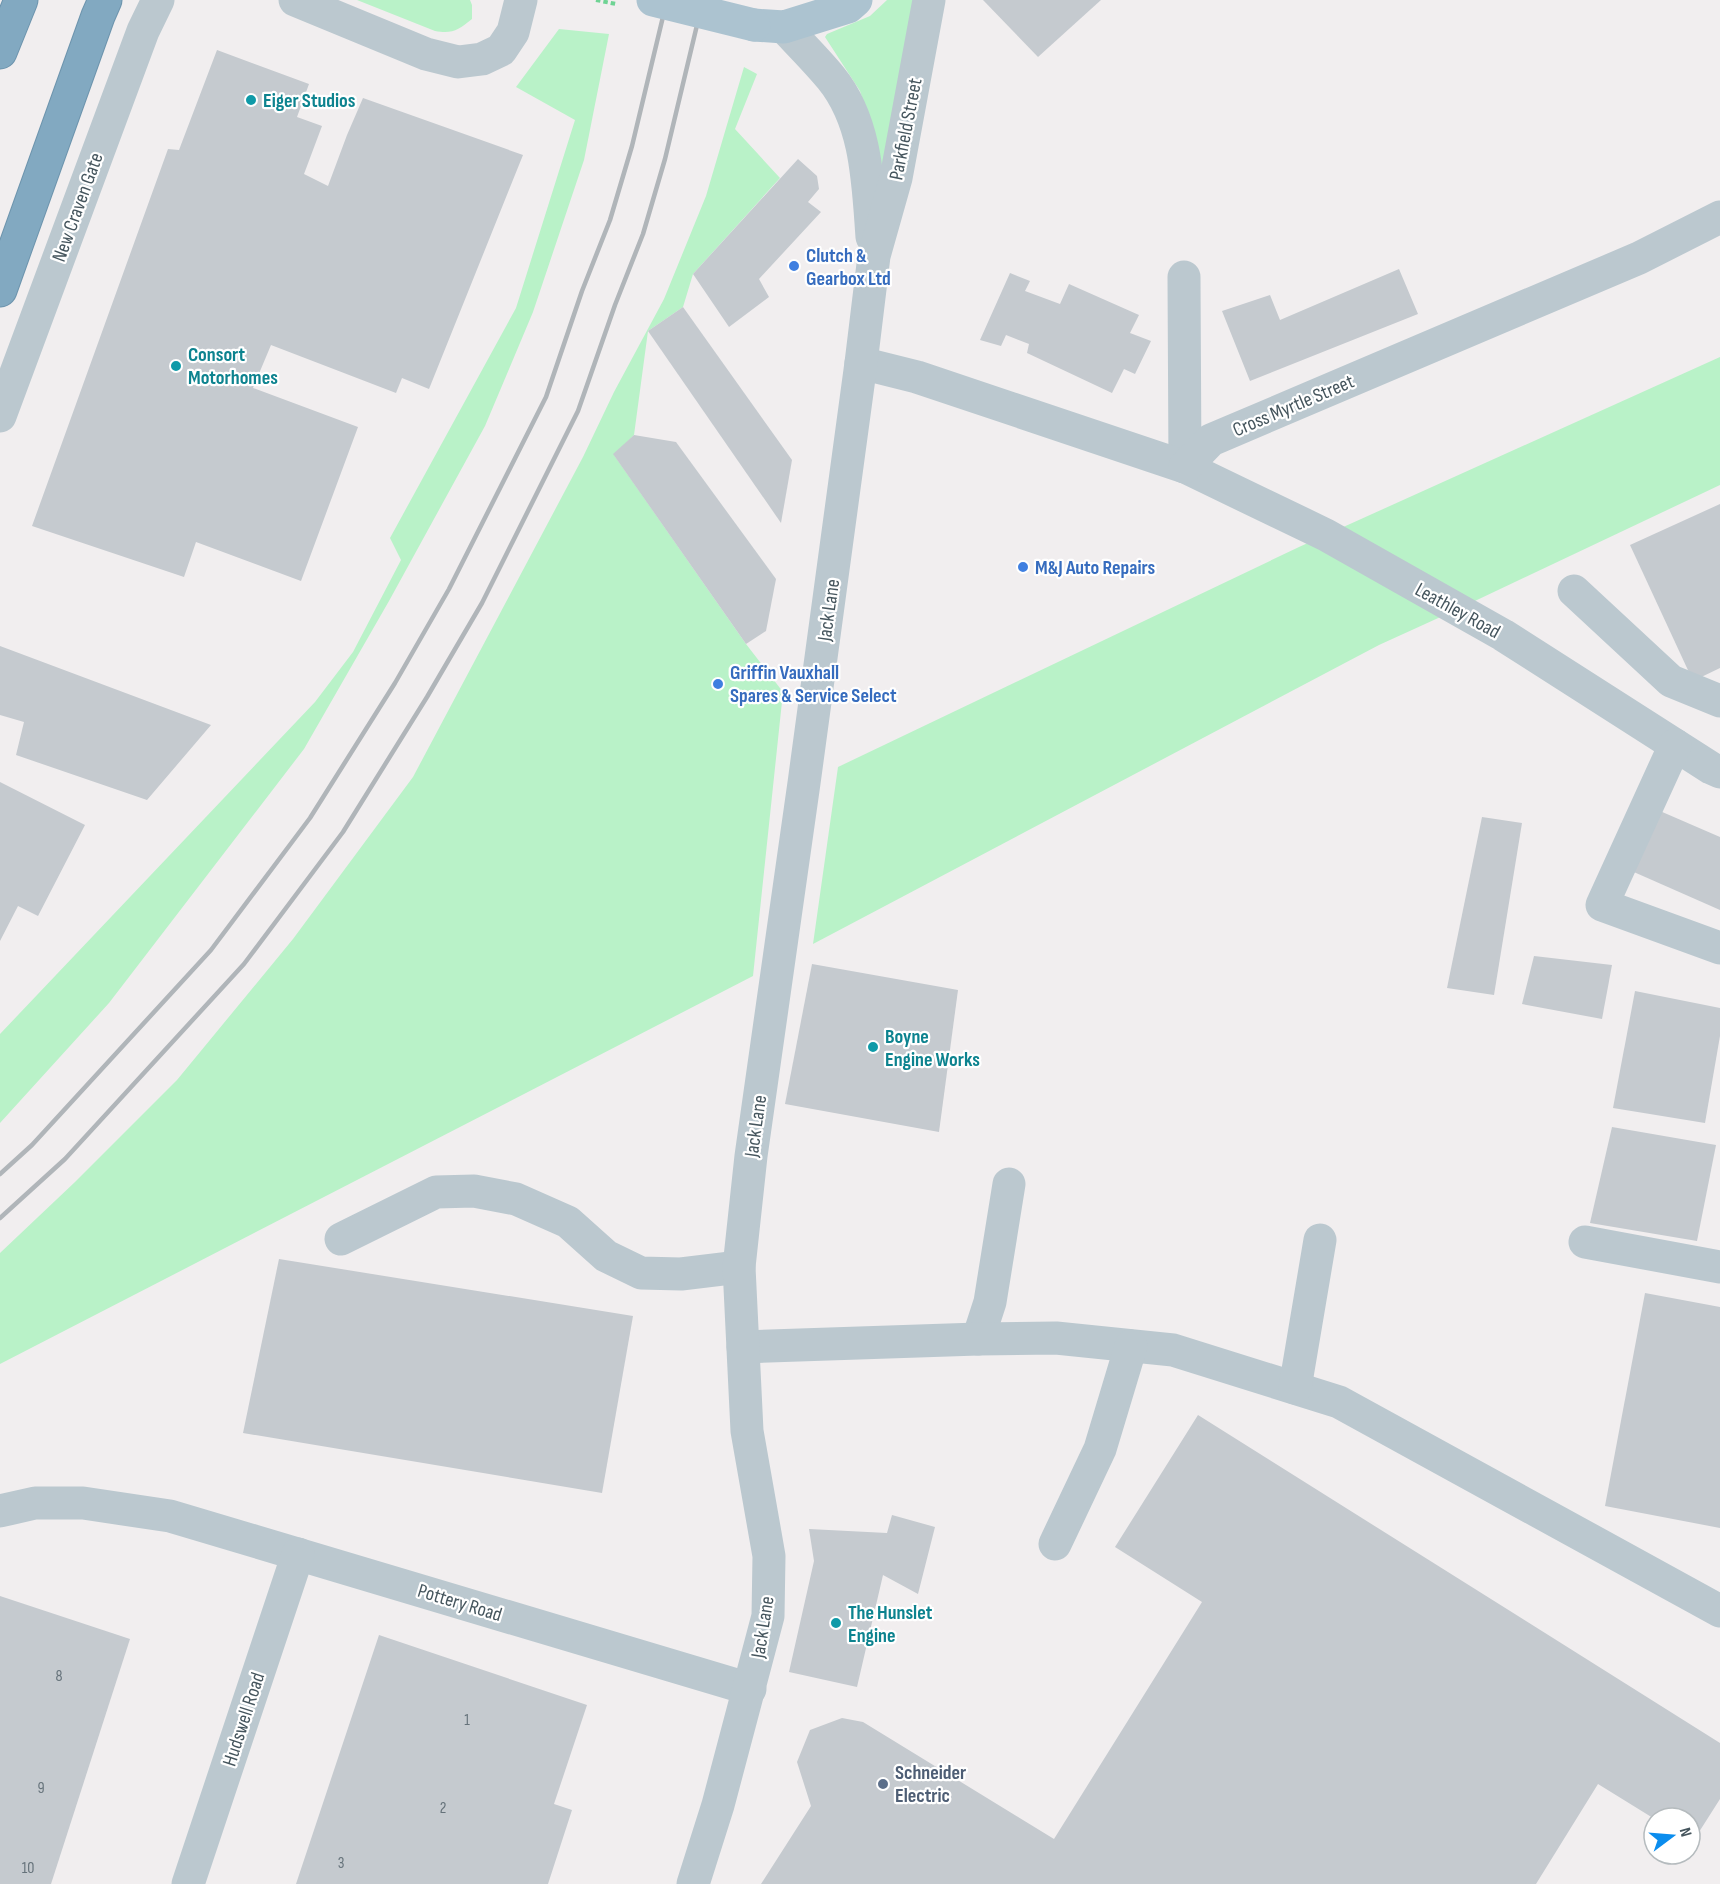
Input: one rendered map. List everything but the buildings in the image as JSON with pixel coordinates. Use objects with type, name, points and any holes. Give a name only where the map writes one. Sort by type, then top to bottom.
[{"type":"highway","points":[[0,36],[12,0]]},
{"type":"highway","points":[[0,52],[21,0]]},
{"type":"highway","points":[[0,290],[105,0]]},
{"type":"main road","points":[[653,0],[769,26],[848,7],[856,0]]},
{"type":"street","name":"New Craven Gate","points":[[0,416],[142,31],[158,0]]},
{"type":"street","points":[[295,0],[426,54],[458,62],[482,59],[501,50],[513,32],[521,0]]},
{"type":"street","name":"Parkfield Street","points":[[861,363],[874,256],[896,178],[929,0]]},
{"type":"street","name":"Parkfield Street","points":[[769,26],[832,80],[847,102],[862,146],[869,188],[874,256]]},
{"type":"street","name":"Cross Myrtle Street","points":[[1185,467],[1211,440],[1639,258],[1720,217]]},
{"type":"street","points":[[861,363],[917,376],[1185,467],[1184,277]]},
{"type":"street","name":"Jack Lane","points":[[693,1884],[718,1805],[768,1617],[769,1556],[747,1431],[739,1267],[751,1156],[861,363]]},
{"type":"street","name":"Leathley Road","points":[[1185,467],[1326,535],[1503,635],[1720,772]]},
{"type":"street","points":[[1574,591],[1671,681],[1720,701]]},
{"type":"street","points":[[1675,745],[1602,905],[1720,948]]},
{"type":"street","points":[[978,1339],[990,1302],[1009,1184]]},
{"type":"street","points":[[341,1239],[436,1192],[474,1191],[516,1199],[568,1222],[606,1256],[641,1273],[681,1275],[739,1267]]},
{"type":"street","points":[[1295,1388],[1320,1240]]},
{"type":"street","points":[[1585,1242],[1720,1267]]},
{"type":"street","points":[[743,1347],[1056,1338],[1173,1350],[1339,1402],[1720,1611]]},
{"type":"street","points":[[1055,1544],[1100,1449],[1131,1346]]},
{"type":"street","name":"Pottery Road","points":[[0,1511],[35,1503],[83,1503],[170,1516],[750,1689]]},
{"type":"street","name":"Hudswell Road","points":[[188,1884],[298,1554]]},
{"type":"path","points":[[596,0],[616,4]]},
{"type":"green space","points":[[357,0],[470,0],[472,19],[455,30],[435,31]]},
{"type":"green space","points":[[887,0],[918,0],[888,191],[860,91],[825,37],[827,34],[870,16]]},
{"type":"green space","points":[[559,29],[609,34],[584,160],[533,312],[485,426],[389,601],[304,749],[109,1003],[0,1123],[0,1034],[315,702],[353,652],[401,560],[390,538],[516,308],[575,120],[516,87]]},
{"type":"green space","points":[[744,67],[757,74],[735,129],[780,178],[693,274],[683,307],[648,331],[634,435],[614,455],[746,644],[783,692],[753,976],[0,1364],[0,1253],[177,1080],[293,939],[413,777],[664,299],[706,196]]},
{"type":"green space","points":[[1720,357],[1720,485],[1379,645],[813,944],[838,767],[1299,547]]},
{"type":"railway","points":[[0,1174],[32,1145],[211,950],[310,818],[395,683],[449,589],[546,397],[582,291],[610,220],[632,146],[667,0]]},
{"type":"railway","points":[[0,1218],[65,1159],[244,964],[343,832],[482,603],[578,411],[615,305],[643,234],[665,159],[703,0]]},
{"type":"place","name":"Eiger Studios","points":[[251,100]]},
{"type":"place","name":"Clutch & Gearbox Ltd","points":[[794,266]]},
{"type":"place","name":"Consort Motorhomes","points":[[176,366]]},
{"type":"place","name":"M&J Auto Repairs","points":[[1023,567]]},
{"type":"place","name":"Griffin Vauxhall Spares & Service Select","points":[[718,684]]},
{"type":"place","name":"Boyne Engine Works","points":[[873,1047]]},
{"type":"place","name":"The Hunslet Engine","points":[[836,1623]]},
{"type":"place","name":"Schneider Electric","points":[[883,1784]]}]
